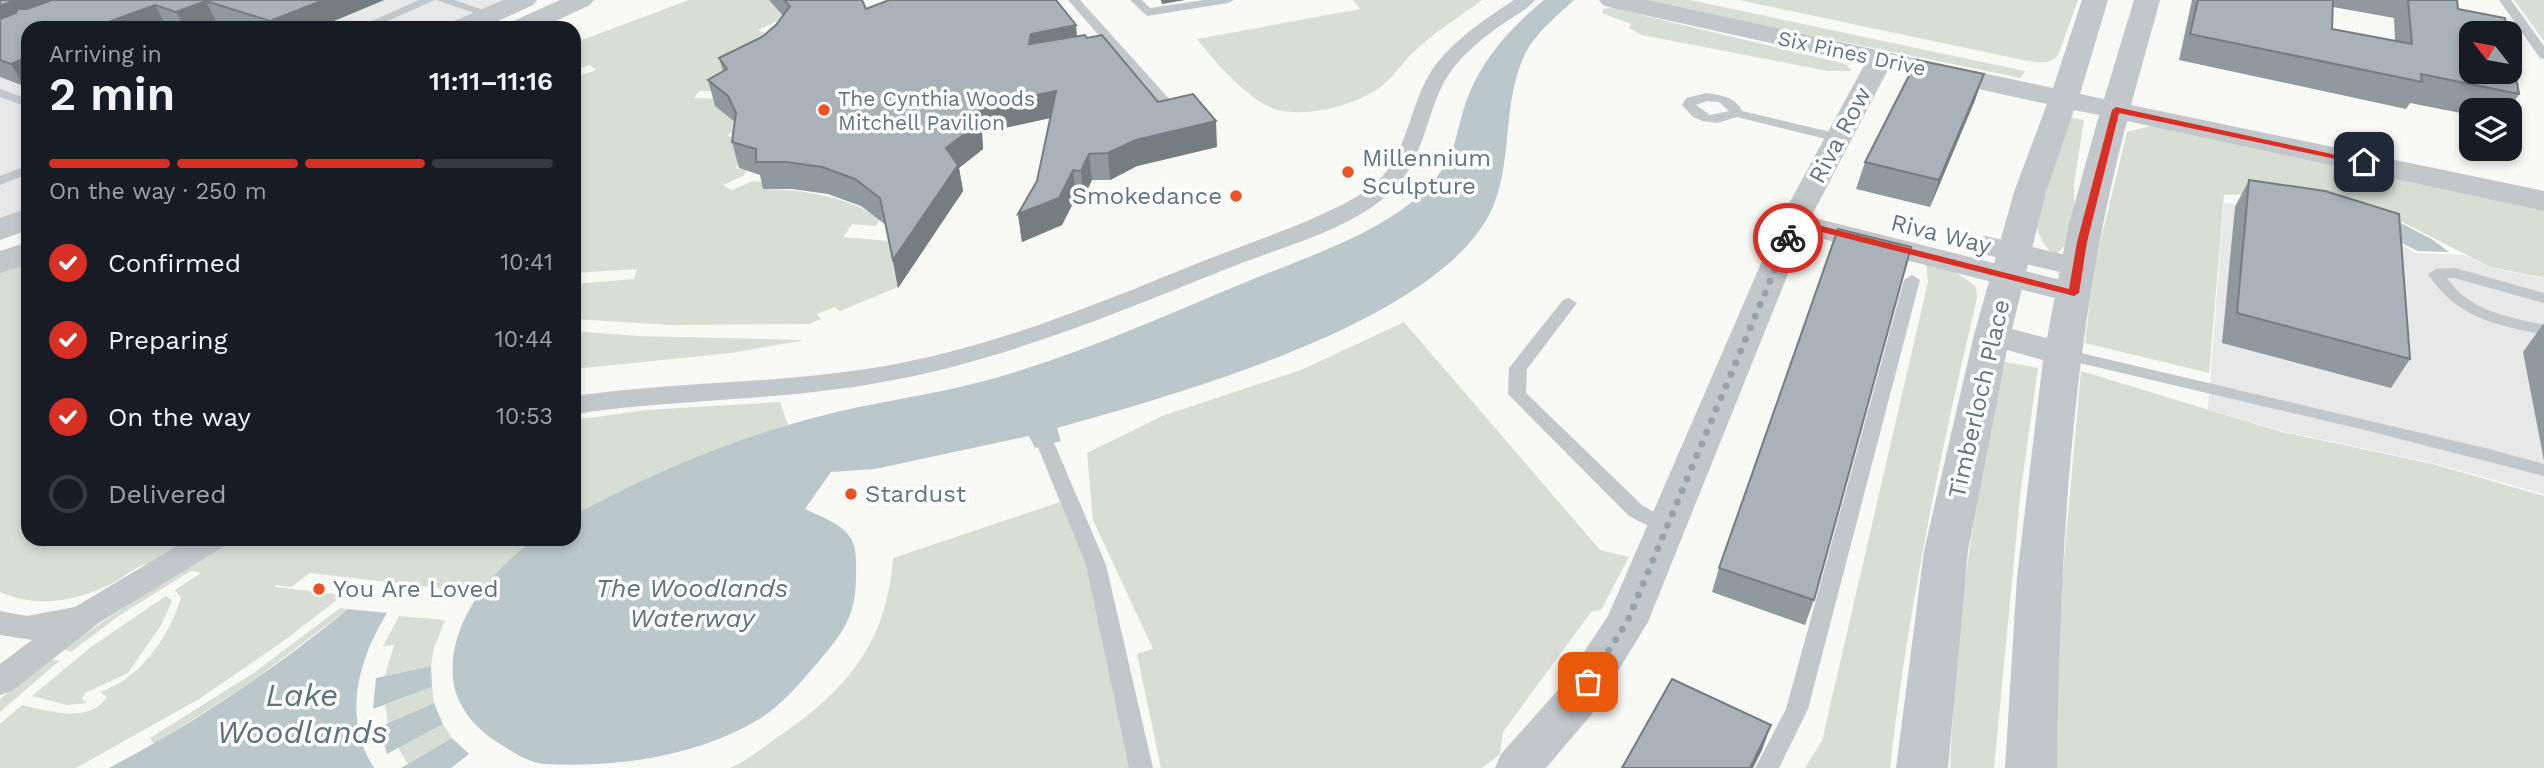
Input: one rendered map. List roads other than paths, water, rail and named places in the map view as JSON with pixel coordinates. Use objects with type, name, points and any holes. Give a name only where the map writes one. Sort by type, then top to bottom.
[{"type":"street","points":[[478,21],[524,0]]},
{"type":"street","points":[[535,21],[581,0]]},
{"type":"street","points":[[581,404],[641,396],[798,387],[950,360],[1094,313],[1303,230],[1366,200],[1382,189],[1404,164],[1414,143],[1433,84],[1449,61],[1513,0]]},
{"type":"street","points":[[1476,33],[1526,0]]},
{"type":"street","name":"Six Pines Drive","points":[[1710,0],[2544,201]]},
{"type":"street","name":"Timberloch Place","points":[[1922,768],[1946,551],[1992,335],[2029,192],[2068,87],[2095,0]]},
{"type":"street","points":[[2031,768],[2035,614],[2046,495],[2064,354],[2076,280],[2119,98],[2147,0]]},
{"type":"street","name":"Six Pines Drive","points":[[1616,1],[1880,60],[2068,87]]},
{"type":"street","name":"Riva Row","points":[[1518,768],[1575,702],[1627,622],[1799,211],[1880,60]]},
{"type":"street","name":"Six Pines Drive","points":[[2119,98],[2544,176]]},
{"type":"street","name":"Riva Way","points":[[1799,211],[2076,280]]},
{"type":"street","points":[[0,230],[21,221]]},
{"type":"street","points":[[0,263],[21,255]]},
{"type":"street","points":[[1992,335],[2064,354]]},
{"type":"street","points":[[0,682],[89,614],[201,546]]},
{"type":"street","points":[[0,623],[17,628],[30,627],[89,614]]},
{"type":"lane","points":[[379,21],[429,0]]},
{"type":"lane","points":[[442,0],[492,15]]},
{"type":"lane","points":[[1074,0],[1110,49],[1176,115]]},
{"type":"lane","points":[[1136,0],[1147,12],[1228,0]]},
{"type":"lane","points":[[2505,0],[2544,55]]},
{"type":"lane","points":[[0,93],[21,100]]},
{"type":"lane","points":[[1735,113],[1838,138]]},
{"type":"lane","points":[[0,181],[21,172]]},
{"type":"lane","points":[[2544,298],[2455,272],[2436,274],[2442,286],[2463,305],[2502,322],[2544,330]]},
{"type":"lane","points":[[1767,768],[1797,709],[1912,280]]},
{"type":"lane","points":[[1569,303],[1518,368],[1517,394],[1636,511],[1667,527]]},
{"type":"lane","points":[[2064,354],[2208,390],[2466,448],[2544,470]]},
{"type":"lane","points":[[1046,445],[1096,565],[1141,768]]},
{"type":"water","name":"The Woodlands Waterway","points":[[1544,0],[1574,0],[1537,36],[1519,69],[1510,109],[1503,170],[1492,209],[1463,250],[1418,287],[1362,320],[1298,349],[1231,375],[1057,428],[1061,441],[1035,448],[1029,436],[875,469],[831,472],[805,509],[837,525],[853,542],[856,577],[851,613],[835,641],[812,669],[772,710],[754,722],[705,744],[652,758],[598,764],[544,764],[525,759],[489,736],[462,707],[453,679],[453,658],[465,618],[488,582],[526,546],[581,546],[581,512],[661,472],[721,448],[813,418],[966,386],[1054,359],[1324,251],[1380,224],[1422,193],[1438,176],[1453,148],[1474,83],[1488,59],[1523,18]]},
{"type":"water","points":[[2382,213],[2433,240],[2449,252],[2418,251],[2391,238]]},
{"type":"water","name":"Lake Woodlands","points":[[348,609],[387,613],[368,650],[356,709],[364,749],[374,768],[109,768],[172,733],[233,694]]},
{"type":"water","points":[[431,666],[432,687],[373,709],[376,678]]},
{"type":"water","points":[[434,703],[443,724],[387,754],[379,727]]},
{"type":"water","points":[[452,738],[469,754],[451,768],[401,768]]},
{"type":"place","name":"The Cynthia Woods Mitchell Pavilion","points":[[824,110]]},
{"type":"place","name":"Millennium Sculpture","points":[[1348,172]]},
{"type":"place","name":"Smokedance","points":[[1236,196]]},
{"type":"place","name":"Stardust","points":[[851,494]]},
{"type":"place","name":"You Are Loved","points":[[319,589]]}]
